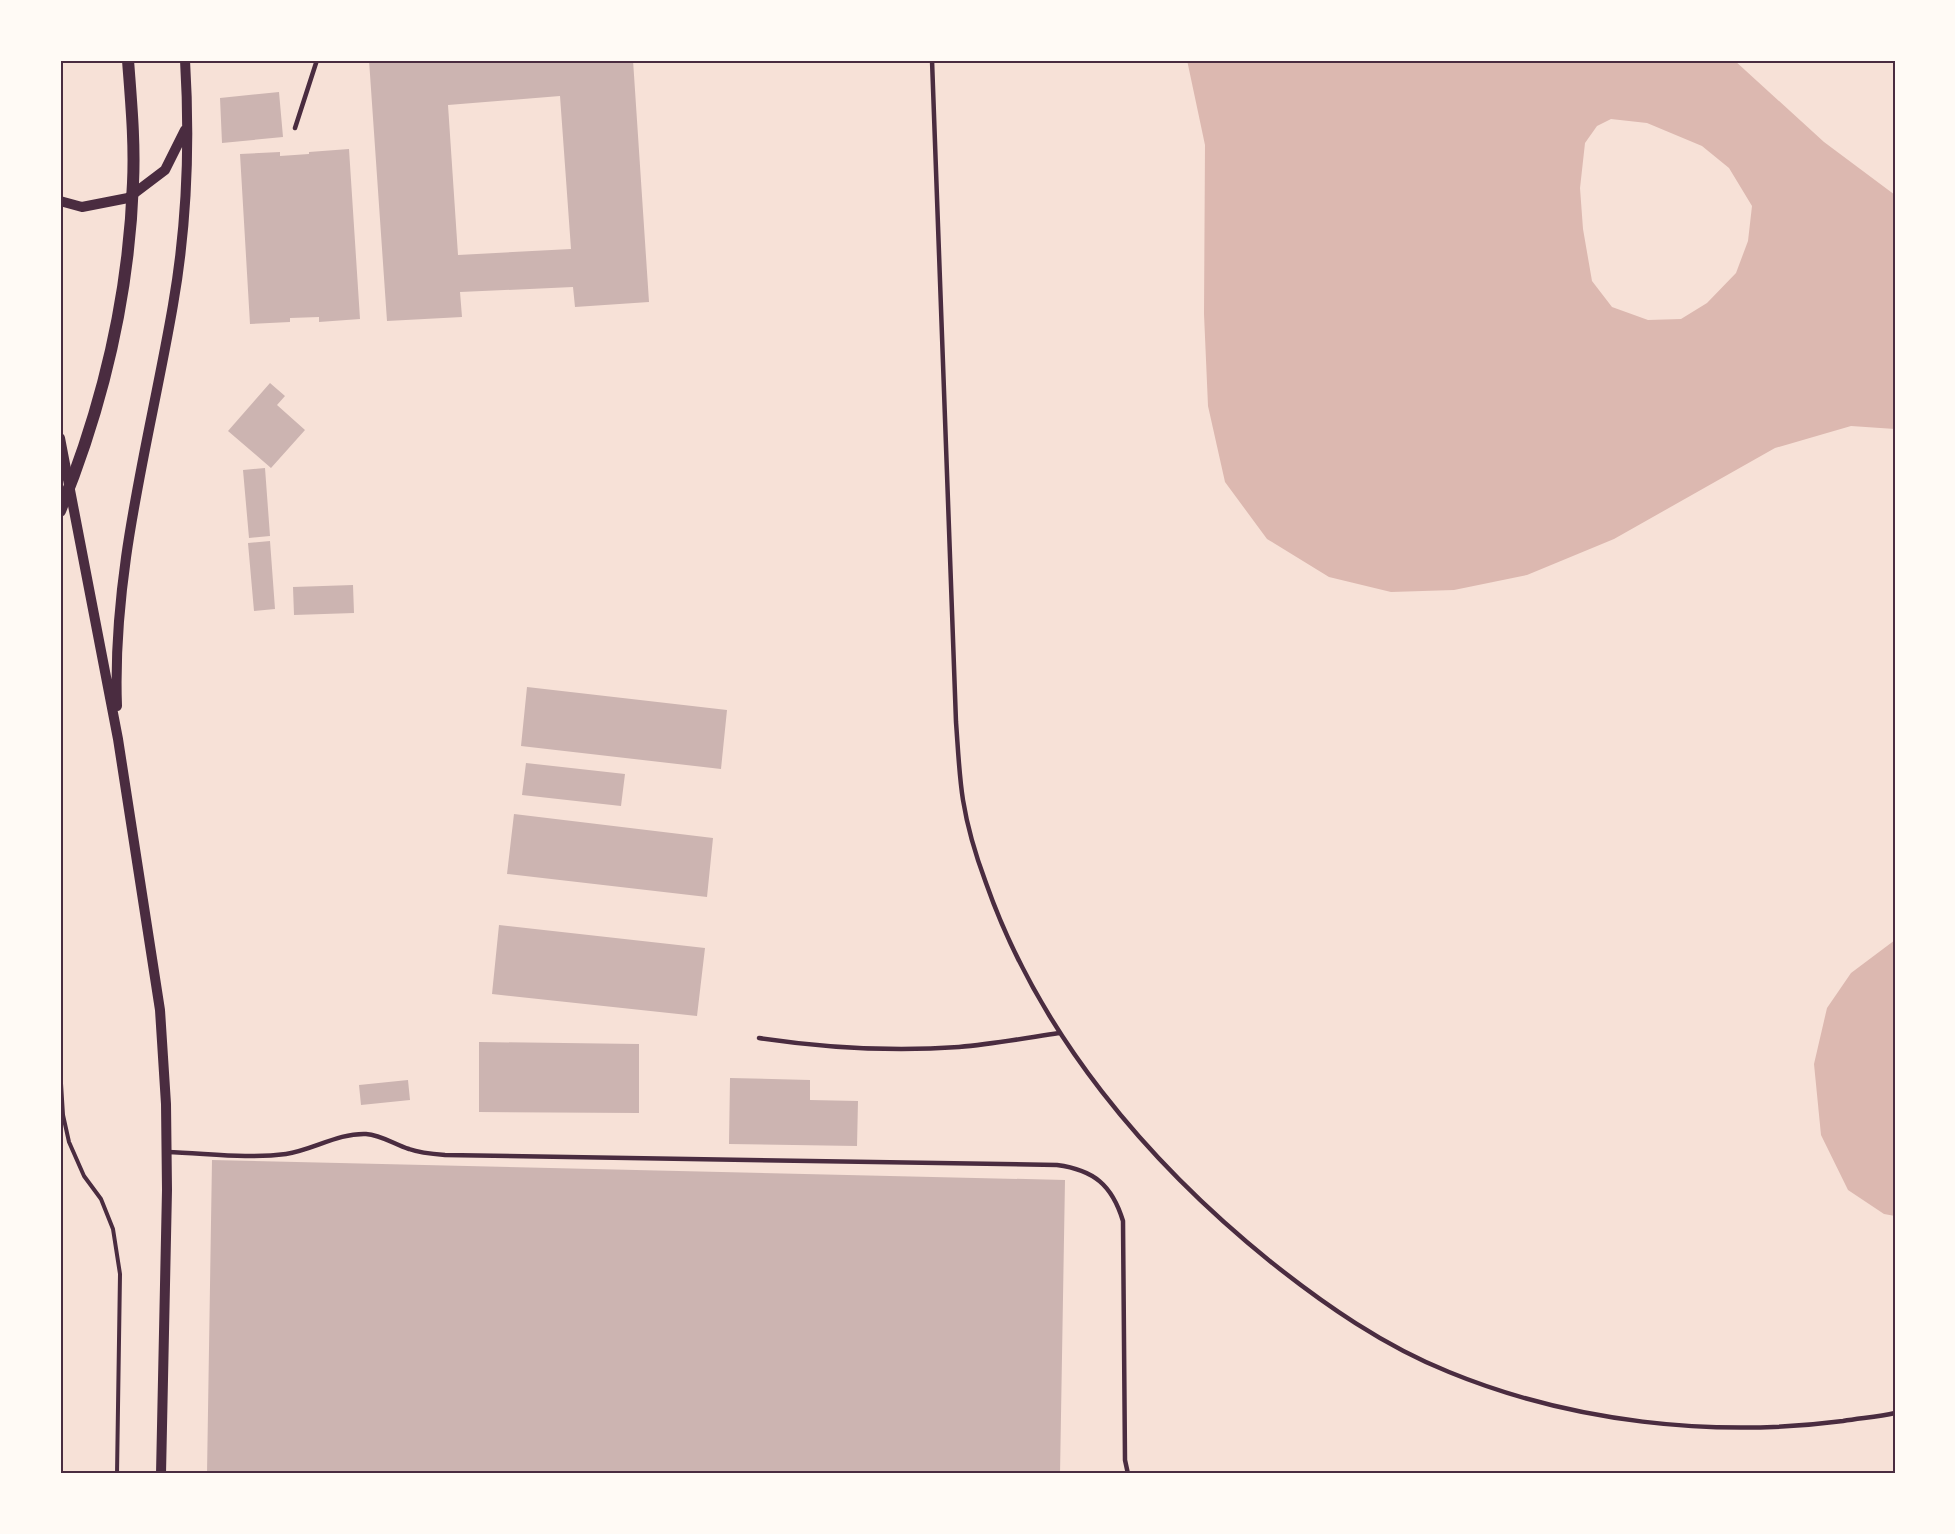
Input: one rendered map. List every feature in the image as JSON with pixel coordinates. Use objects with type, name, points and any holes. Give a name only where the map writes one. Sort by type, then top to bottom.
[{"type":"main road","points":[[60,511],[94,413],[114,337],[123,282],[133,183],[128,60]]},
{"type":"street","points":[[118,739],[116,678],[121,585],[128,535],[173,305],[181,246],[186,187],[185,60]]},
{"type":"street","points":[[60,201],[82,207],[128,198],[165,170],[186,128]]},
{"type":"street","points":[[60,438],[118,739],[160,1010],[167,1152],[161,1474]]},
{"type":"lane","points":[[295,128],[317,60]]},
{"type":"lane","points":[[932,60],[956,722],[963,801],[986,882],[1017,960],[1059,1033],[1111,1103],[1147,1144],[1169,1169],[1232,1230],[1300,1285],[1373,1334],[1449,1372],[1532,1400],[1618,1419],[1709,1428],[1800,1426],[1895,1413]]},
{"type":"lane","points":[[759,1038],[809,1046],[911,1050],[961,1047],[1059,1033]]},
{"type":"lane","points":[[167,1152],[285,1154],[306,1150],[340,1137],[369,1134],[410,1150],[445,1155],[1075,1167],[1093,1176],[1107,1188],[1118,1203],[1123,1221],[1125,1460],[1128,1474]]},
{"type":"path","points":[[60,1068],[63,1115],[69,1142],[84,1176],[101,1199],[113,1229],[120,1274],[117,1474]]},
{"type":"shaded area","points":[[1187,60],[1734,60],[1824,142],[1895,195],[1895,429],[1851,426],[1775,448],[1614,539],[1527,575],[1454,590],[1391,592],[1329,577],[1267,539],[1225,482],[1208,406],[1204,314],[1205,145]],"holes":[[[1611,119],[1647,123],[1702,146],[1729,168],[1752,206],[1748,241],[1736,273],[1707,303],[1681,319],[1648,320],[1612,307],[1592,281],[1583,229],[1580,188],[1585,143],[1597,126]]]},
{"type":"shaded area","points":[[1895,940],[1895,1216],[1884,1214],[1848,1190],[1821,1135],[1814,1064],[1827,1008],[1851,973]]},
{"type":"building","points":[[369,60],[633,60],[649,302],[575,307],[573,287],[460,292],[462,317],[387,321]],"holes":[[[560,96],[571,249],[458,255],[448,105]]]},
{"type":"building","points":[[279,92],[283,137],[222,143],[220,98]]},
{"type":"building","points":[[349,149],[360,319],[319,322],[319,317],[290,318],[290,322],[250,324],[240,154],[280,152],[280,156]]},
{"type":"building","points":[[270,383],[285,396],[277,405],[305,430],[271,468],[228,431]]},
{"type":"building","points":[[265,468],[270,536],[249,538],[243,470]]},
{"type":"building","points":[[270,541],[275,609],[254,611],[248,543]]},
{"type":"building","points":[[353,585],[354,613],[294,615],[293,587]]},
{"type":"building","points":[[527,687],[727,710],[721,769],[521,746]]},
{"type":"building","points":[[526,763],[625,774],[621,806],[522,795]]},
{"type":"building","points":[[514,814],[713,838],[707,897],[507,874]]},
{"type":"building","points":[[499,925],[705,948],[697,1016],[492,994]]},
{"type":"building","points":[[479,1042],[639,1044],[639,1113],[479,1112]]},
{"type":"building","points":[[730,1078],[810,1080],[810,1100],[858,1101],[857,1146],[729,1144]]},
{"type":"building","points":[[408,1080],[410,1100],[361,1105],[359,1085]]},
{"type":"building","points":[[212,1160],[1065,1180],[1060,1474],[207,1474]]}]
